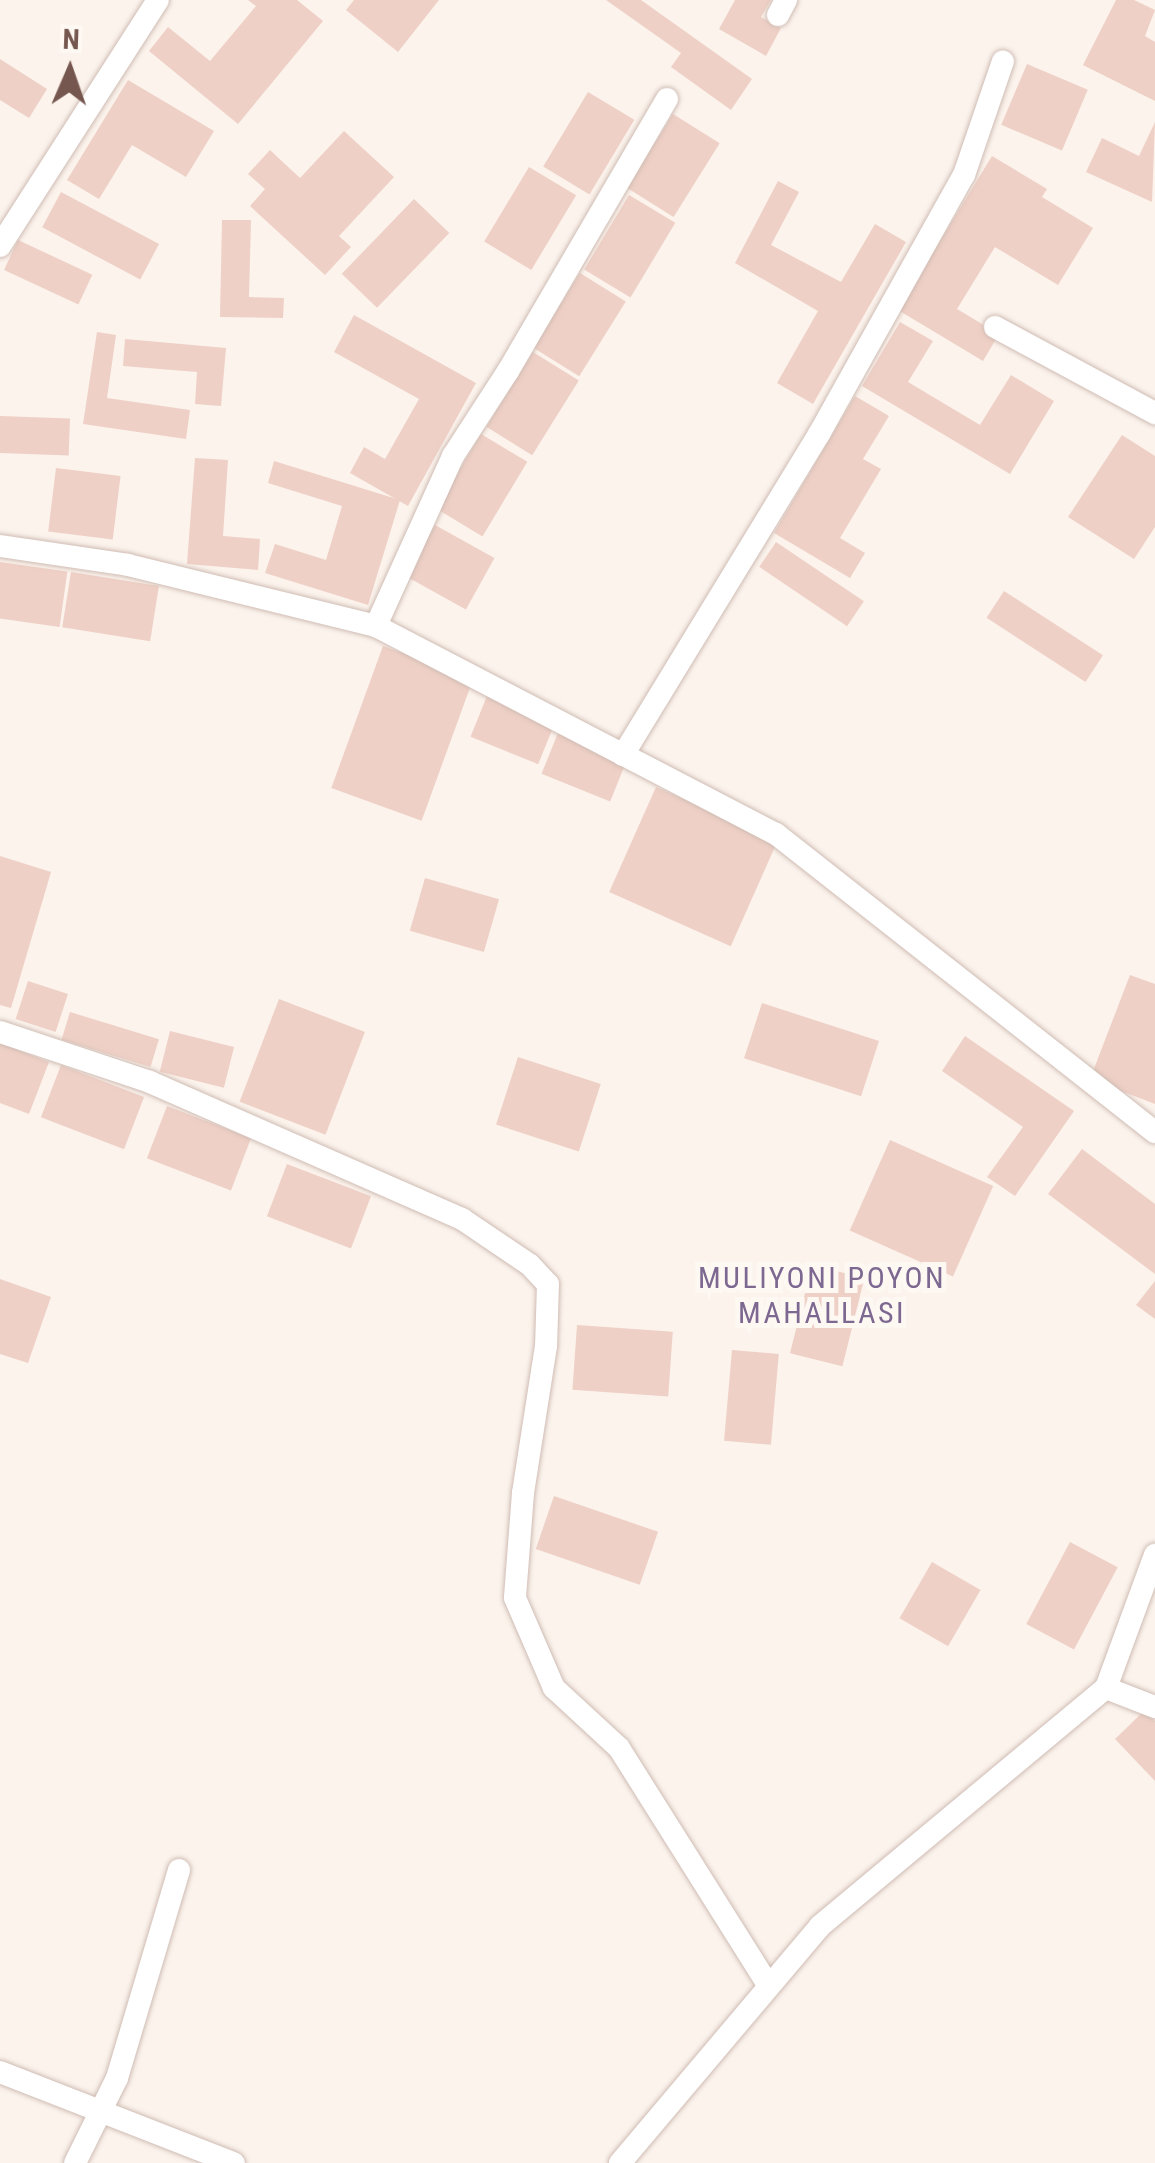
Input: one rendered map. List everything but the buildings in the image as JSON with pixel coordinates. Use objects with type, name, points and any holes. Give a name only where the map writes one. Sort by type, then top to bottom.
[{"type":"street","points":[[0,246],[158,0]]},
{"type":"street","points":[[623,755],[819,434],[964,174],[1002,61]]},
{"type":"street","points":[[376,626],[452,456],[508,371],[667,99]]},
{"type":"street","points":[[995,328],[1155,412]]},
{"type":"street","points":[[0,546],[128,564],[376,626],[776,834],[1155,1132]]},
{"type":"street","points":[[0,1032],[150,1082],[462,1219],[530,1264],[548,1284],[546,1346],[523,1493],[515,1598],[554,1688],[619,1748],[769,1986]]},
{"type":"street","points":[[620,2163],[820,1926],[1106,1688],[1155,1554]]},
{"type":"street","points":[[1106,1688],[1155,1708]]},
{"type":"street","points":[[76,2163],[117,2078],[180,1870]]},
{"type":"street","points":[[0,2072],[234,2163]]},
{"type":"district","name":"MULIYONI POYON MAHALLASI","points":[[822,1295]]}]
